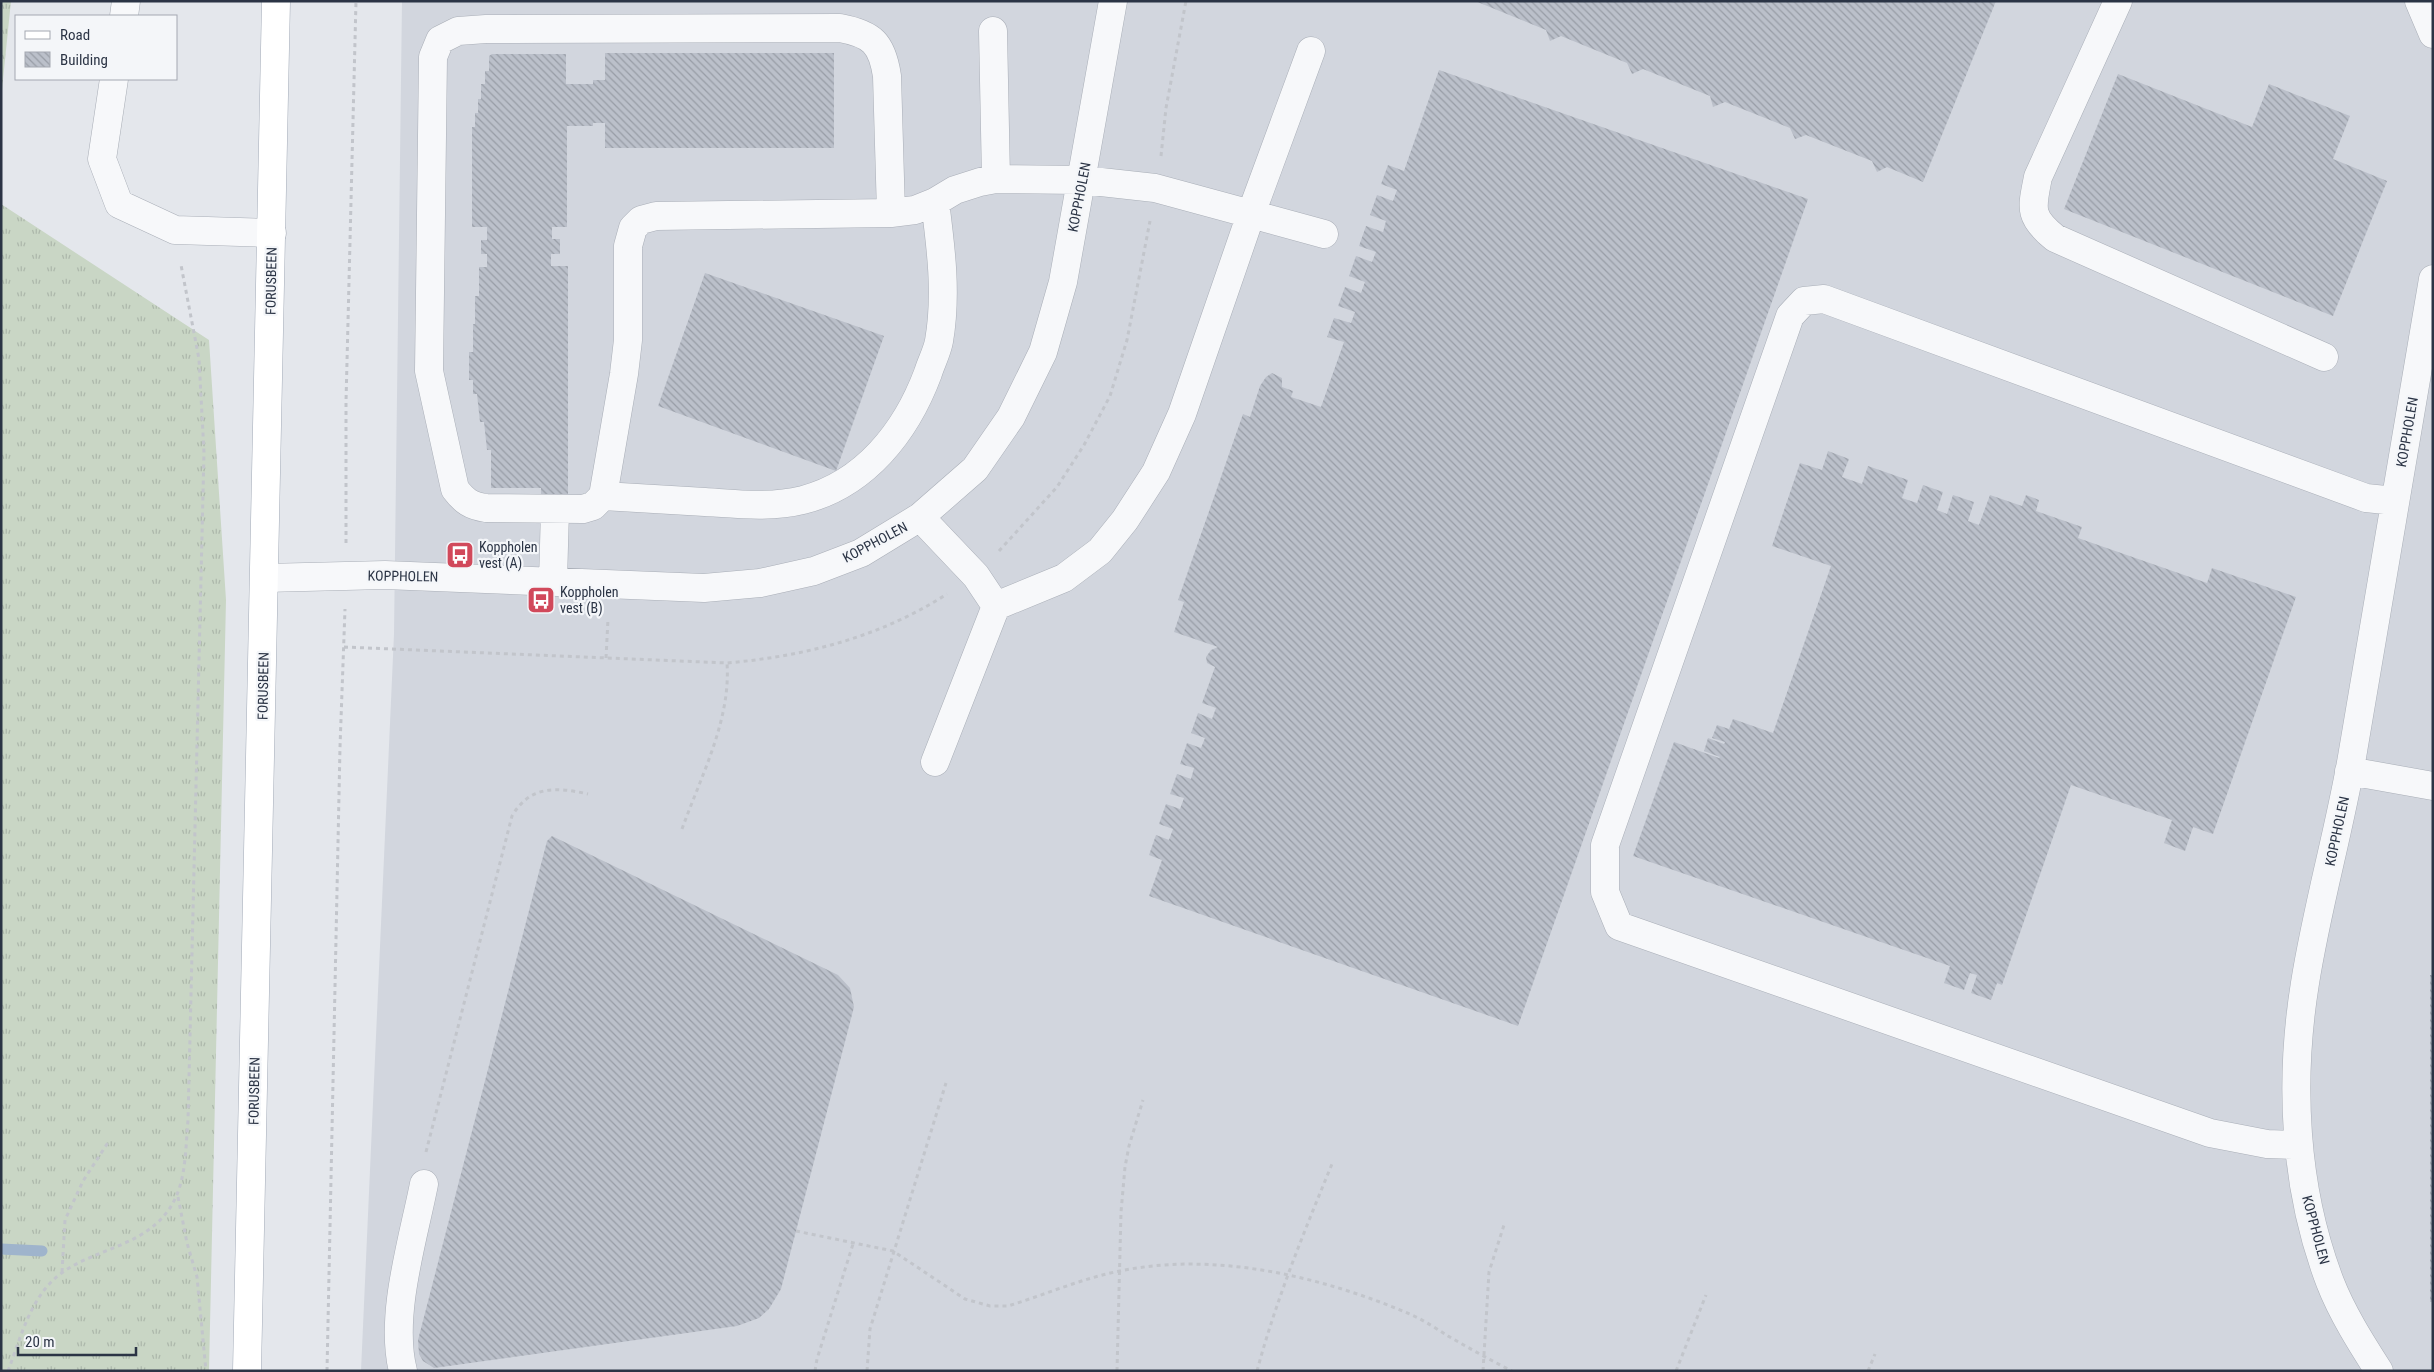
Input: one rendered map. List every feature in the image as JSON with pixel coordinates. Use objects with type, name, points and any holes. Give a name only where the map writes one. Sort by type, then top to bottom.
[{"type":"main road","name":"FORUSBEEN","points":[[247,1371],[276,1]]},
{"type":"street","points":[[124,15],[126,1]]},
{"type":"street","name":"KOPPHOLEN","points":[[265,578],[346,575],[704,588],[760,583],[814,571],[861,553],[920,517],[975,469],[1011,418],[1043,352],[1063,282],[1083,180],[1113,1]]},
{"type":"street","points":[[2118,1],[2038,177],[2032,208],[2041,227],[2054,238],[2324,357]]},
{"type":"street","points":[[2420,1],[2433,34]]},
{"type":"street","points":[[891,213],[887,76],[884,56],[874,41],[860,32],[840,28],[486,29],[458,31],[440,40],[433,57],[429,371],[455,489],[463,500],[475,506],[555,510],[583,509],[593,506],[603,496],[628,340],[628,246],[633,228],[642,220],[656,216],[891,213],[915,210],[935,202],[955,190],[996,179],[1083,180],[1155,188],[1324,234]]},
{"type":"street","points":[[994,31],[996,179]]},
{"type":"street","points":[[935,762],[996,606],[1064,578],[1100,551],[1125,520],[1156,472],[1182,414],[1251,214],[1311,51]]},
{"type":"street","points":[[114,80],[102,159],[119,204],[175,230],[272,233]]},
{"type":"street","points":[[603,496],[756,506],[775,504],[802,500],[838,487],[868,466],[894,439],[921,392],[939,343],[943,302],[941,253],[935,202]]},
{"type":"street","name":"KOPPHOLEN","points":[[2379,1371],[2360,1341],[2331,1283],[2310,1215],[2299,1145],[2296,1098],[2297,1047],[2304,991],[2349,771],[2433,279]]},
{"type":"street","points":[[2299,1145],[2267,1144],[2210,1134],[1619,926],[1605,892],[1605,845],[1790,316],[1804,301],[1824,299],[2366,498],[2395,501]]},
{"type":"street","points":[[552,581],[555,510]]},
{"type":"street","points":[[920,517],[976,576],[996,606]]},
{"type":"street","points":[[2349,771],[2433,786]]},
{"type":"street","points":[[403,1371],[399,1354],[398,1335],[402,1296],[424,1184]]},
{"type":"path","points":[[327,1371],[339,767],[346,575],[346,402],[356,1]]},
{"type":"path","points":[[175,230],[199,359],[204,452],[188,1120],[185,1162],[178,1197],[187,1243],[198,1276],[206,1371]]},
{"type":"path","points":[[682,829],[720,721],[728,683],[727,663]]},
{"type":"path","points":[[424,1184],[424,1158],[512,816],[519,804],[532,794],[549,789],[567,789],[588,794]]},
{"type":"path","points":[[867,1371],[870,1330],[946,1083]]},
{"type":"path","points":[[1117,1371],[1125,1168],[1129,1146],[1143,1100]]},
{"type":"path","points":[[62,1273],[65,1220],[83,1180],[109,1141]]},
{"type":"path","points":[[1258,1371],[1268,1330],[1332,1164]]},
{"type":"path","points":[[8,1371],[29,1314],[45,1290],[62,1273],[93,1255],[138,1236],[157,1222],[178,1197]]},
{"type":"path","points":[[1483,1371],[1489,1272],[1504,1225]]},
{"type":"path","points":[[796,1231],[893,1251],[965,1299],[990,1306],[1008,1306],[1120,1271],[1215,1264],[1247,1267],[1288,1275],[1367,1298],[1414,1316],[1512,1371]]},
{"type":"path","points":[[815,1371],[817,1359],[853,1244]]},
{"type":"path","points":[[1676,1371],[1706,1295]]},
{"type":"path","points":[[1868,1371],[1875,1354]]},
{"type":"shaded area","points":[[402,1],[2433,1],[2433,1371],[361,1371],[394,634]]},
{"type":"green space","points":[[1,1],[11,1],[1,99]]},
{"type":"green space","points":[[1,204],[209,340],[226,600],[209,1371],[1,1371]]},
{"type":"building","points":[[1475,1],[1996,1],[1923,182],[1887,167],[1877,172],[1872,161],[1806,135],[1795,139],[1790,128],[1725,102],[1713,107],[1710,96],[1643,69],[1632,74],[1627,63],[1561,36],[1550,41],[1546,30]]},
{"type":"building","points":[[605,53],[834,53],[834,148],[605,148],[605,123],[593,123],[593,126],[567,126],[567,227],[552,227],[552,239],[560,239],[560,254],[551,254],[551,266],[568,266],[568,494],[541,494],[541,488],[491,488],[491,450],[487,450],[484,422],[480,422],[477,394],[473,394],[473,380],[469,380],[469,352],[473,352],[473,324],[475,324],[475,296],[479,296],[479,267],[487,267],[487,254],[481,254],[481,240],[487,240],[487,227],[472,227],[472,127],[475,127],[475,113],[478,113],[478,99],[481,99],[481,84],[485,84],[485,71],[489,71],[489,56],[492,54],[566,54],[566,84],[593,84],[593,80],[605,80]]},
{"type":"building","points":[[1439,70],[1808,199],[1518,1026],[1149,896],[1162,860],[1149,855],[1156,835],[1169,840],[1173,829],[1159,824],[1166,804],[1180,809],[1184,798],[1170,794],[1177,774],[1191,779],[1194,768],[1180,764],[1187,743],[1201,748],[1205,738],[1191,733],[1198,713],[1212,719],[1216,708],[1202,703],[1215,667],[1207,663],[1206,657],[1211,650],[1218,647],[1174,632],[1184,602],[1178,600],[1243,414],[1250,417],[1260,386],[1266,377],[1272,373],[1282,378],[1282,387],[1293,391],[1291,397],[1321,407],[1344,342],[1327,337],[1334,318],[1351,323],[1355,312],[1338,306],[1345,287],[1361,293],[1365,282],[1349,276],[1356,256],[1372,262],[1376,252],[1359,246],[1366,226],[1383,232],[1386,221],[1370,215],[1377,195],[1393,201],[1397,190],[1381,184],[1388,165],[1404,171]]},
{"type":"building","points":[[2118,74],[2252,127],[2269,84],[2350,116],[2333,159],[2387,181],[2333,316],[2064,209]]},
{"type":"building","points":[[705,273],[884,336],[836,471],[658,406]]},
{"type":"building","points":[[1828,451],[1849,459],[1842,477],[1862,484],[1868,466],[1908,480],[1902,498],[1917,503],[1923,485],[1943,492],[1937,510],[1947,514],[1953,495],[1974,502],[1968,521],[1979,525],[1990,495],[2022,506],[2026,495],[2039,500],[2036,511],[2082,527],[2078,538],[2207,583],[2212,568],[2296,597],[2213,834],[2193,827],[2185,851],[2164,843],[2172,820],[2071,785],[2002,985],[1997,983],[1991,1000],[1971,993],[1977,975],[1970,973],[1964,990],[1944,983],[1950,966],[1633,856],[1674,742],[1719,758],[1704,751],[1708,738],[1724,744],[1725,742],[1712,738],[1717,725],[1729,729],[1733,719],[1773,733],[1831,566],[1772,546],[1800,463],[1822,470]]},
{"type":"building","points":[[552,836],[838,975],[850,988],[854,1007],[781,1289],[769,1309],[759,1318],[737,1326],[434,1368],[423,1361],[419,1354],[418,1340],[547,841]]},
{"type":"building","points":[[2430,975],[2433,975],[2433,1302],[2430,1302]]},
{"type":"waterway","points":[[1,1249],[42,1251]]},
{"type":"place","name":"Koppholen vest (A)","points":[[460,555]]},
{"type":"place","name":"Koppholen vest (B)","points":[[541,600]]}]
